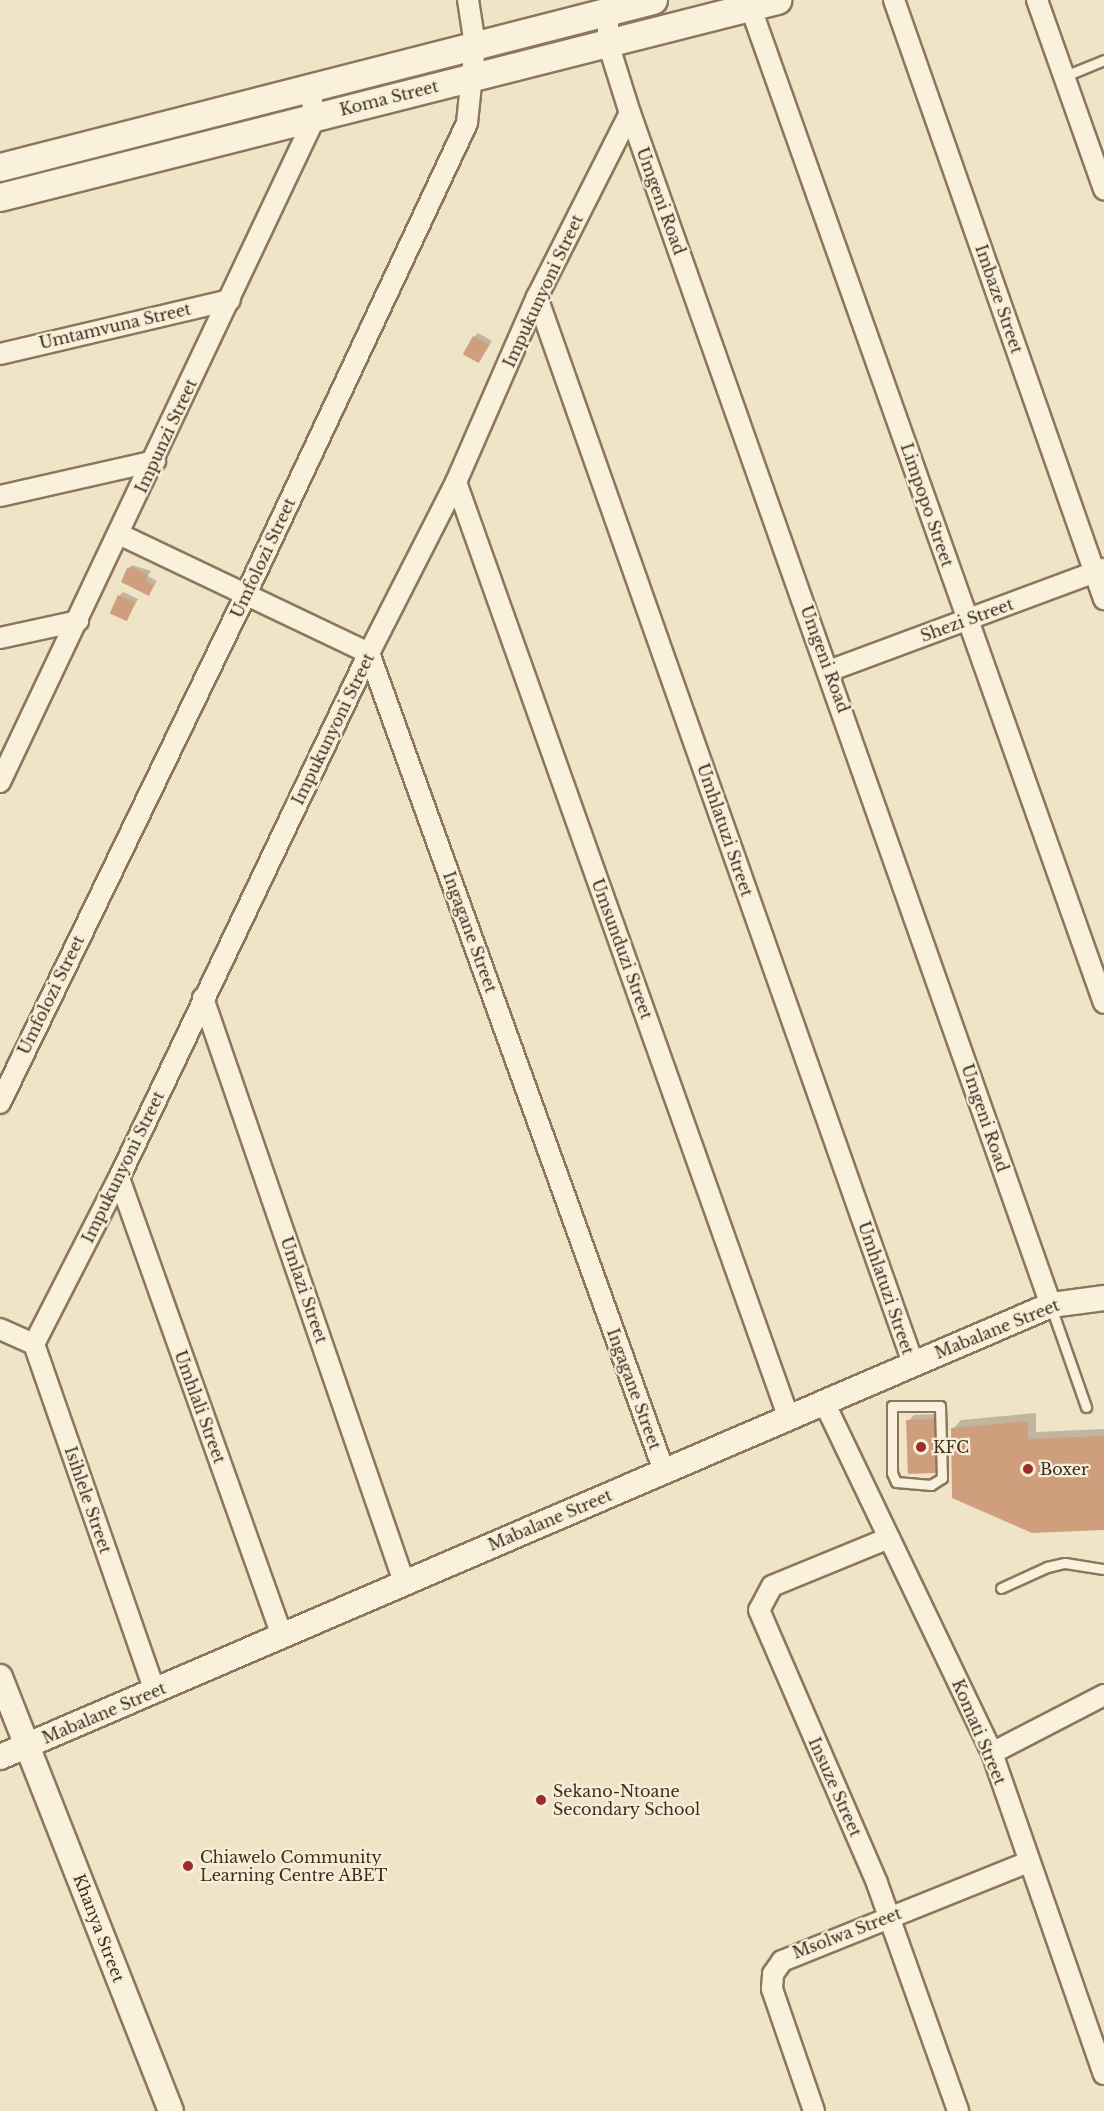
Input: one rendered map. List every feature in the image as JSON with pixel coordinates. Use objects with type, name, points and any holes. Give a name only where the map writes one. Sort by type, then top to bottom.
[{"type":"main road","name":"Koma Street","points":[[0,167],[309,86],[653,0]]},
{"type":"main road","name":"Koma Street","points":[[0,197],[608,43],[750,3],[777,0]]},
{"type":"street","name":"Umfolozi Street","points":[[0,1103],[246,594],[467,123],[475,76],[475,45],[468,0]]},
{"type":"street","name":"Imbaze Street","points":[[894,0],[1099,570],[1104,599]]},
{"type":"street","points":[[1037,0],[1104,189]]},
{"type":"street","name":"Limpopo Street","points":[[750,3],[1104,1003]]},
{"type":"street","name":"Umgeni Road","points":[[608,11],[608,43],[630,113],[829,670],[1051,1305]]},
{"type":"street","points":[[309,86],[315,117]]},
{"type":"street","name":"Impukunyoni Street","points":[[34,1344],[119,1178],[369,653],[456,482],[537,297],[630,113]]},
{"type":"street","name":"Impunzi Street","points":[[0,780],[155,461],[315,117]]},
{"type":"street","name":"Umhlatuzi Street","points":[[537,297],[912,1363]]},
{"type":"street","name":"Umtamvuna Street","points":[[0,354],[230,300]]},
{"type":"street","points":[[0,496],[155,461]]},
{"type":"street","name":"Umsunduzi Street","points":[[456,482],[788,1416]]},
{"type":"street","points":[[119,534],[369,653]]},
{"type":"street","name":"Shezi Street","points":[[829,670],[967,621],[1099,570]]},
{"type":"street","points":[[0,638],[78,621]]},
{"type":"street","name":"Ingagane Street","points":[[369,653],[664,1471]]},
{"type":"street","name":"Umlazi Street","points":[[203,998],[404,1582]]},
{"type":"street","name":"Umhlali Street","points":[[119,1178],[282,1635]]},
{"type":"street","name":"Mabalane Street","points":[[0,1757],[788,1416],[1051,1305],[1104,1298]]},
{"type":"street","points":[[0,1329],[34,1344]]},
{"type":"street","name":"Isihlele Street","points":[[34,1344],[155,1691]]},
{"type":"street","name":"Komati Street","points":[[824,1402],[992,1753],[1028,1862],[1104,2074]]},
{"type":"street","name":"Insuze Street","points":[[889,1538],[772,1586],[759,1610],[889,1916],[958,2111]]},
{"type":"street","name":"Khanya Street","points":[[0,1677],[171,2111]]},
{"type":"street","points":[[992,1753],[1104,1695]]},
{"type":"street","name":"Msolwa Street","points":[[814,2111],[772,1989],[773,1974],[788,1955],[1028,1862]]},
{"type":"lane","points":[[1065,76],[1104,60]]},
{"type":"lane","points":[[1051,1305],[1086,1407]]},
{"type":"lane","points":[[892,1406],[940,1406],[942,1478],[931,1485],[896,1482],[892,1473],[892,1406]]},
{"type":"lane","points":[[1001,1588],[1047,1567],[1065,1563],[1104,1569]]},
{"type":"building","points":[[473,336],[489,345],[479,363],[463,354]]},
{"type":"building","points":[[132,567],[148,575],[145,581],[154,585],[149,596],[121,582],[127,568]]},
{"type":"building","points":[[118,595],[135,603],[127,621],[110,613]]},
{"type":"building","name":"KFC","points":[[934,1419],[936,1473],[908,1474],[906,1420]]},
{"type":"building","name":"Boxer","points":[[1028,1421],[1028,1439],[1104,1436],[1104,1530],[1032,1533],[952,1498],[951,1428]]},
{"type":"place","name":"KFC","points":[[921,1447]]},
{"type":"place","name":"Boxer","points":[[1028,1469]]},
{"type":"place","name":"Sekano-Ntoane Secondary School","points":[[541,1800]]},
{"type":"place","name":"Chiawelo Community Learning Centre ABET","points":[[188,1866]]}]
